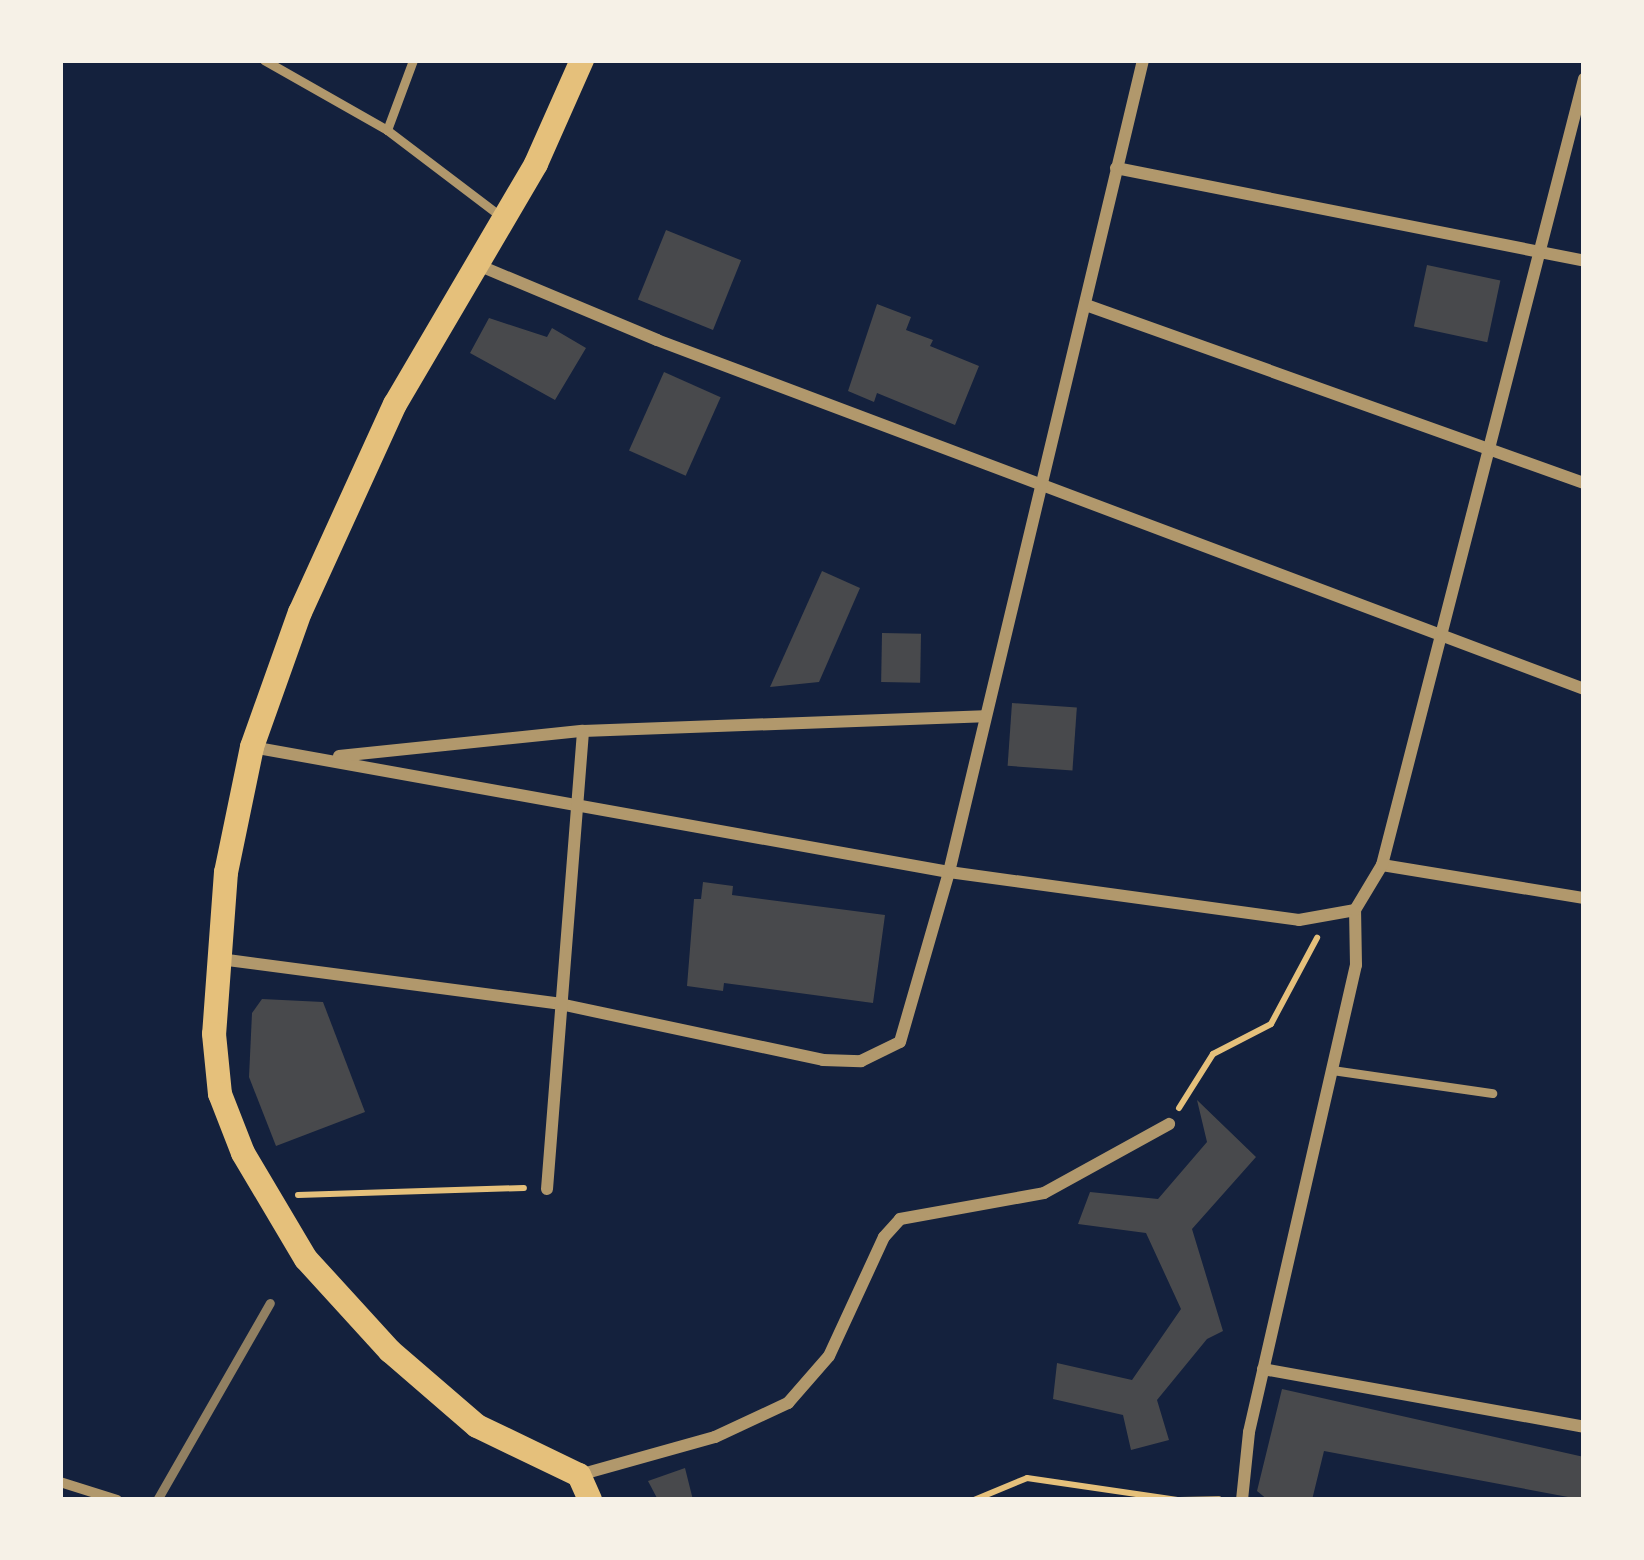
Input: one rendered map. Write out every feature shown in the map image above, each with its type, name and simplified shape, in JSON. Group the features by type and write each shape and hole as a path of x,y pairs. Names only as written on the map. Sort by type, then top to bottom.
{"main road":[{"path":"582,60 503,218 395,404 300,612 252,747 226,872 218,958 220,1094 273,1207 306,1258 408,1366 478,1426 579,1475 590,1500"}],"street":[{"path":"218,958 560,1004 823,1060 862,1061 900,1042 950,872 1143,60"},
{"path":"1242,1499 1263,1369 1356,965 1355,910 1382,865 1436,635 1584,79"},
{"path":"1116,168 1584,262"},
{"path":"476,265 1584,688"},
{"path":"1086,305 1584,483"},
{"path":"321,758 583,730 984,716"},
{"path":"547,1189 572,806 583,730"},
{"path":"252,747 950,872 1327,918 1355,910"},
{"path":"1382,865 1584,898"},
{"path":"579,1475 715,1437 788,1403 829,1356 884,1237 900,1219 1045,1193 1169,1124"},
{"path":"1263,1369 1584,1427"},
{"path":"60,1482 117,1500"}],"lane":[{"path":"264,60 388,130 503,218"},
{"path":"388,130 413,60"},
{"path":"1332,1070 1492,1093"}],"path":[{"path":"1169,1124 1213,1054 1271,1024 1327,918"},
{"path":"273,1207 311,1190 547,1189"},
{"path":"974,1500 1027,1478 1179,1500 1242,1499"}],"building":[{"path":"666,230 741,260 713,330 638,300"},
{"path":"1427,265 1500,281 1487,342 1414,327"},
{"path":"877,304 911,317 906,330 933,340 930,346 979,366 955,425 877,393 874,402 848,391"},
{"path":"489,318 547,337 552,328 586,348 555,400 470,353"},
{"path":"664,372 721,397 686,476 629,451"},
{"path":"822,571 860,588 819,682 770,687"},
{"path":"882,633 921,634 920,683 881,682"},
{"path":"1012,703 1077,708 1072,770 1008,766"},
{"path":"703,882 733,886 732,895 885,915 873,1003 724,983 723,991 687,986 694,899 701,899"},
{"path":"262,999 323,1002 365,1112 276,1146 249,1077 252,1013"},
{"path":"1197,1100 1256,1157 1192,1229 1223,1331 1207,1339 1157,1400 1169,1440 1131,1450 1123,1415 1053,1399 1057,1363 1132,1380 1181,1309 1146,1233 1078,1224 1090,1192 1158,1199 1207,1142"},
{"path":"1282,1389 1584,1457 1584,1500 1324,1451 1312,1500 1268,1500 1257,1491"},
{"path":"685,1468 693,1500 658,1500 648,1481"}],"railway":[{"path":"157,1500 270,1303"}]}
